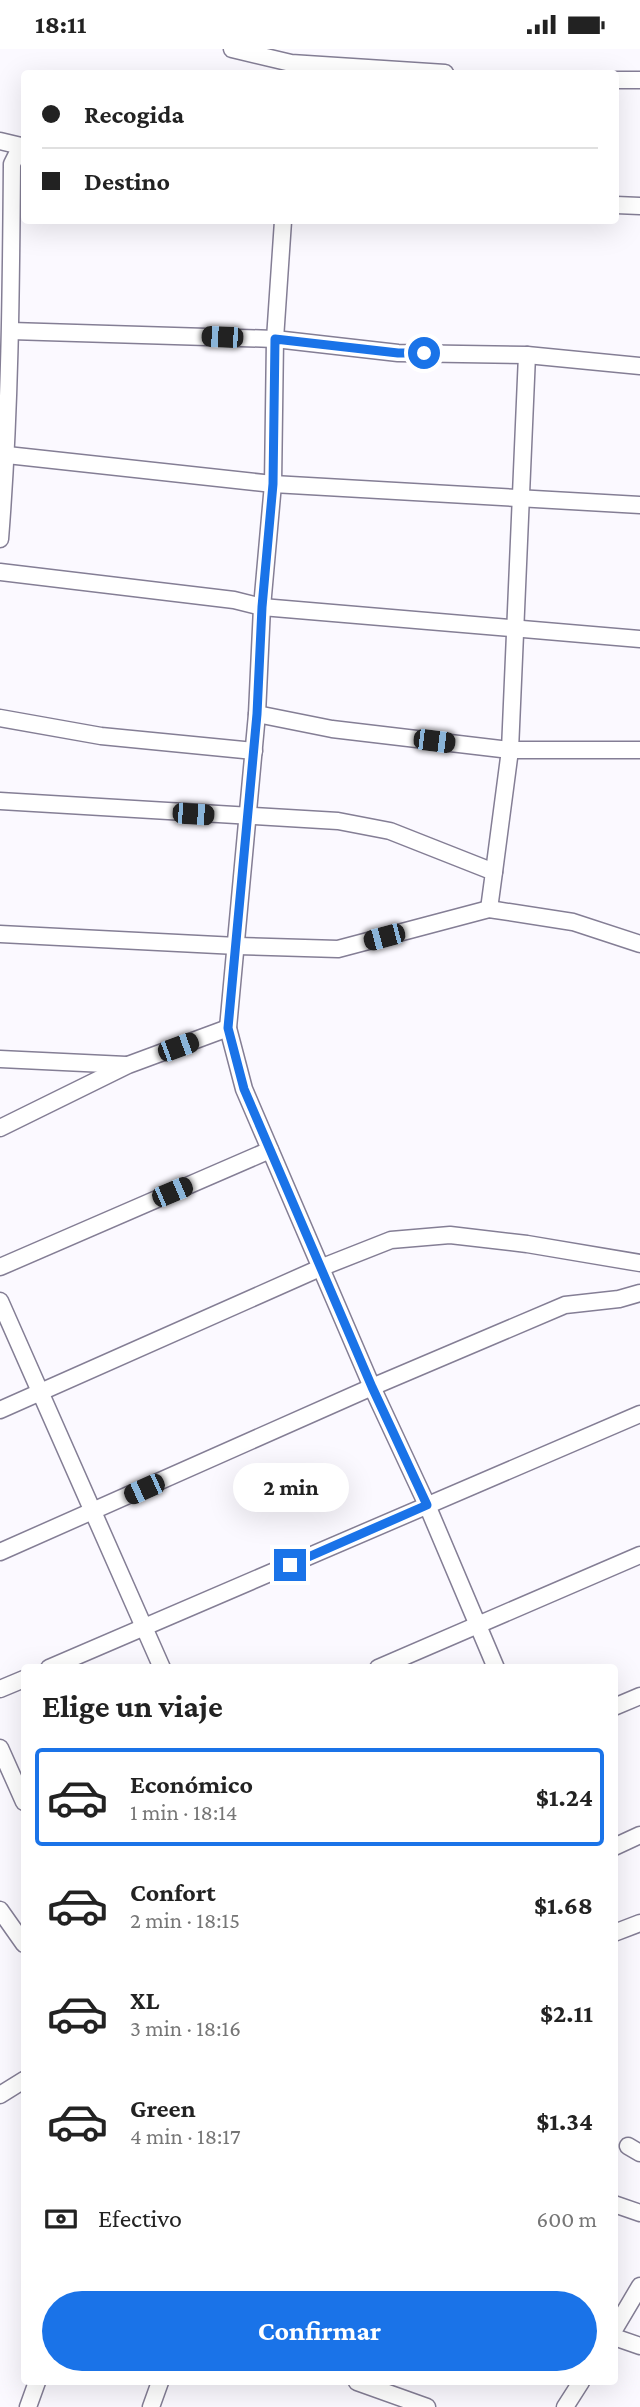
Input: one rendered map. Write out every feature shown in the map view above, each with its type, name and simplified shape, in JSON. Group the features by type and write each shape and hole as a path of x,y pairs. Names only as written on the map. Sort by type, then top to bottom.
{"street":[{"path":"232,49 291,62 403,70"},
{"path":"619,80 640,81"},
{"path":"0,141 21,146"},
{"path":"0,539 7,455 11,331 12,164 21,149"},
{"path":"619,205 640,206"},
{"path":"283,224 275,339 273,484 262,607 254,751 228,1028 244,1089 494,1664"},
{"path":"11,331 275,339 398,353 527,355 640,366"},
{"path":"489,909 510,750 527,355"},
{"path":"7,455 273,484 640,505"},
{"path":"0,572 234,600 262,607 640,639"},
{"path":"257,714 332,729 510,750 640,750"},
{"path":"0,718 100,736 254,751"},
{"path":"0,801 248,818 338,821 390,831 494,872"},
{"path":"0,934 338,949 489,909 573,922 640,944"},
{"path":"0,1128 128,1065 228,1028"},
{"path":"0,1059 128,1065"},
{"path":"0,1267 270,1150"},
{"path":"0,1411 320,1268 391,1240 450,1235 527,1244 640,1263"},
{"path":"0,1552 372,1387 565,1305 619,1299 640,1293"},
{"path":"0,1301 160,1664"},
{"path":"58,1664 640,1414"},
{"path":"387,1664 640,1555"},
{"path":"0,1689 21,1680"},
{"path":"618,1705 640,1696"},
{"path":"0,1748 21,1795"},
{"path":"618,1845 640,1835"},
{"path":"2,1916 21,1940"},
{"path":"618,1931 640,1923"},
{"path":"0,2095 21,2082"},
{"path":"618,2205 640,2213"},
{"path":"618,2323 640,2286"},
{"path":"618,2338 640,2346"},
{"path":"27,2407 36,2385"},
{"path":"151,2407 159,2385"},
{"path":"365,2385 427,2407"},
{"path":"565,2407 579,2385"}],"route":[{"path":"290,1565 427,1505 372,1387 244,1089 228,1028 257,714 262,607 273,484 275,339 398,353 424,353"}]}
